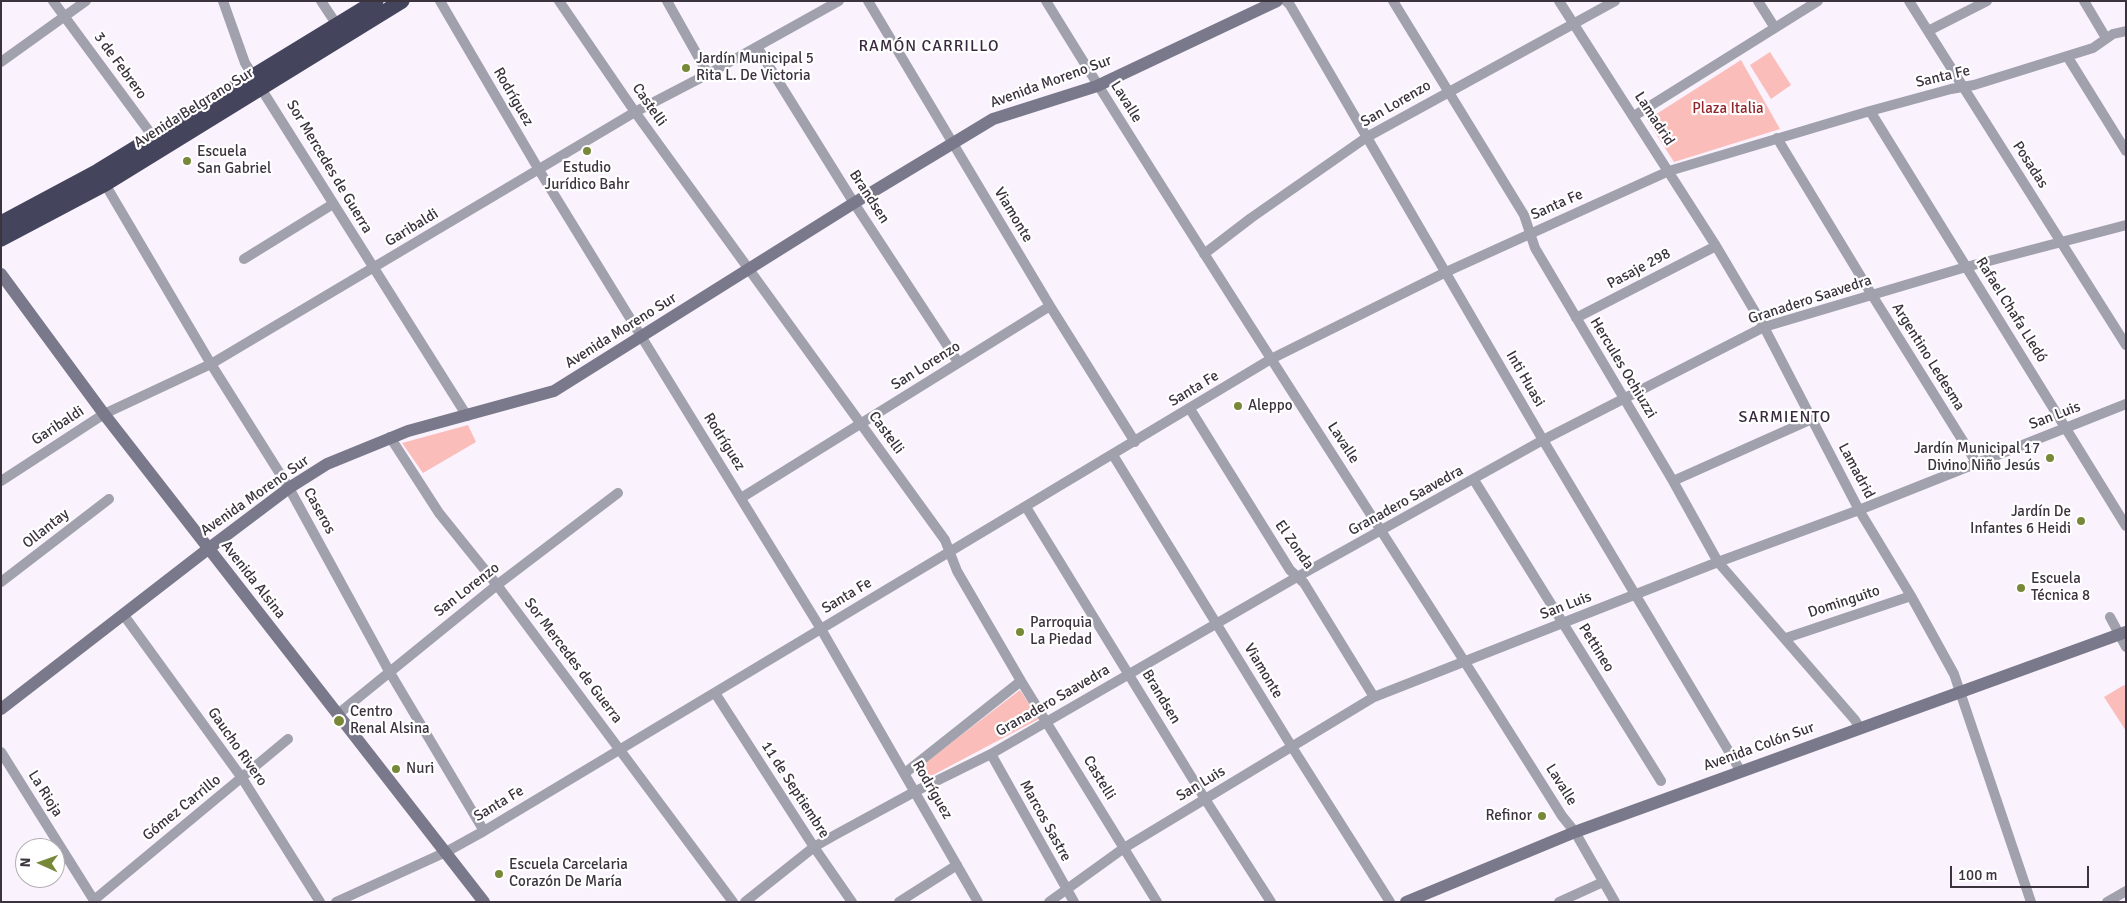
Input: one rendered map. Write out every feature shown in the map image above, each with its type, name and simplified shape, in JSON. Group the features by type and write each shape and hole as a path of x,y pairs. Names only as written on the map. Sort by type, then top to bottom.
{"highway":[{"name":"Avenida Belgrano Sur","path":"258,81 336,26 376,1"},
{"name":"Avenida Belgrano Sur","path":"1,223 98,171 157,143 258,81 402,1"},
{"name":"Avenida Belgrano Sur","path":"1,239 104,184 157,143"}],"main road":[{"name":"Avenida Moreno Sur","path":"1,710 208,549 289,488 327,464 390,437 554,391 854,203 1003,114 1098,86 1277,1"},
{"name":"Avenida Alsina","path":"1,274 104,414 484,902"},
{"name":"Avenida Colón Sur","path":"1406,902 1575,832 1740,770 1962,692 2122,633"}],"street":[{"name":"3 de Febrero","path":"53,1 157,143"},
{"path":"1,62 86,1"},
{"name":"Sor Mercedes de Guerra","path":"223,1 245,62 373,269 467,416"},
{"path":"321,1 336,26"},
{"name":"Rodríguez","path":"440,1 539,170 821,629 916,791 978,902"},
{"name":"Castelli","path":"559,1 635,112 945,540 956,571 1021,681 1157,902"},
{"path":"667,1 708,74"},
{"name":"Garibaldi","path":"1,481 104,414 211,364 635,112 708,74 839,1"},
{"name":"Viamonte","path":"868,1 1050,306 1135,442"},
{"name":"Lavalle","path":"1046,1 1271,360 1465,661 1562,816 1575,832 1615,902"},
{"name":"Inti Huasi","path":"1286,1 1543,440 1740,770"},
{"name":"Hercules Ochiuzzi","path":"1393,1 1524,215 1535,248 1673,481 1718,562 1786,638 1860,728"},
{"name":"Lamadrid","path":"1559,1 1716,246 1764,327 1860,510 1954,674 1962,692 2031,902"},
{"name":"San Lorenzo","path":"1204,254 1251,218 1367,137 1448,91 1616,1"},
{"path":"1758,1 1775,28"},
{"path":"1634,116 1818,1"},
{"name":"Posadas","path":"1909,1 1962,88 2126,344"},
{"path":"1928,31 1986,1"},
{"path":"2084,1 2106,38"},
{"name":"Santa Fe","path":"336,902 446,852 484,831 1271,360 1446,272 1669,172 1777,138 1951,89 1962,88 2067,56 2098,45 2106,38 2126,31"},
{"name":"Brandsen","path":"757,46 854,203 958,362"},
{"path":"2067,56 2126,151"},
{"name":"Rafael Chafa Lledó","path":"1870,111 2126,526"},
{"name":"Argentino Ledesma","path":"1777,138 1872,296 1976,462"},
{"name":"Caseros","path":"104,184 211,364 289,488 389,671 484,831"},
{"path":"244,259 334,204"},
{"name":"Granadero Saavedra","path":"745,902 814,847 916,791 991,754 1297,577 1543,440 1764,327 1966,267 2126,225"},
{"name":"Pasaje 298","path":"1576,318 1716,246"},
{"name":"San Lorenzo","path":"741,498 1050,306"},
{"name":"San Luis","path":"1049,902 1124,848 1374,697 1636,596 1718,562 1860,510 1976,462 2126,404"},
{"name":"El Zonda","path":"1190,410 1290,570 1304,583 1374,697"},
{"path":"1673,481 1812,420"},
{"name":"Sor Mercedes de Guerra","path":"390,437 438,513 497,585 733,902"},
{"name":"Viamonte","path":"1113,455 1292,747 1390,902"},
{"name":"Pettineo","path":"1474,480 1660,781"},
{"name":"San Lorenzo","path":"338,714 497,585 618,493"},
{"name":"Ollantay","path":"1,582 109,499"},
{"name":"Brandsen","path":"1026,507 1205,799 1271,902"},
{"name":"Dominguito","path":"1786,638 1911,596"},
{"name":"Gaucho Rivero","path":"123,614 242,778 320,902"},
{"path":"2110,617 2122,633 2126,647"},
{"name":"Granadero Saavedra","path":"905,773 1021,681"},
{"name":"11 de Septiembre","path":"715,694 852,902"},
{"name":"Gómez Carrillo","path":"94,901 288,739"},
{"name":"La Rioja","path":"1,752 94,901"},
{"name":"Marcos Sastre","path":"991,754 1074,902"},
{"path":"899,902 957,865"},
{"path":"1559,902 1603,882"},
{"path":"2107,902 2126,891"}],"green space":[{"path":"1770,52 1791,85 1771,99 1750,65"},
{"name":"Plaza Italia","path":"1741,60 1780,129 1674,162 1647,120"},
{"path":"468,425 476,442 423,473 402,443"},
{"path":"2124,685 2126,687 2126,731 2104,697"},
{"path":"1020,690 1039,719 933,775 921,777 918,774 926,762"}],"place":[{"name":"Jardín Municipal 5 Rita L. De Victoria","path":"686,68"},
{"name":"Estudio Jurídico Bahr","path":"587,151"},
{"name":"Escuela San Gabriel","path":"187,161"},
{"name":"Aleppo","path":"1238,406"},
{"name":"Jardín Municipal 17 Divino Niño Jesús","path":"2050,458"},
{"name":"Jardín De Infantes 6 Heidi","path":"2081,521"},
{"name":"Escuela Técnica 8","path":"2021,588"},
{"name":"Parroquia La Piedad","path":"1020,632"},
{"name":"Centro Renal Alsina","path":"339,721"},
{"name":"Nuri","path":"396,769"},
{"name":"Refinor","path":"1542,816"},
{"name":"Escuela Carcelaria Corazón De María","path":"499,874"}],"district":[{"name":"RAMÓN CARRILLO","path":"929,47"},
{"name":"SARMIENTO","path":"1785,418"}]}
